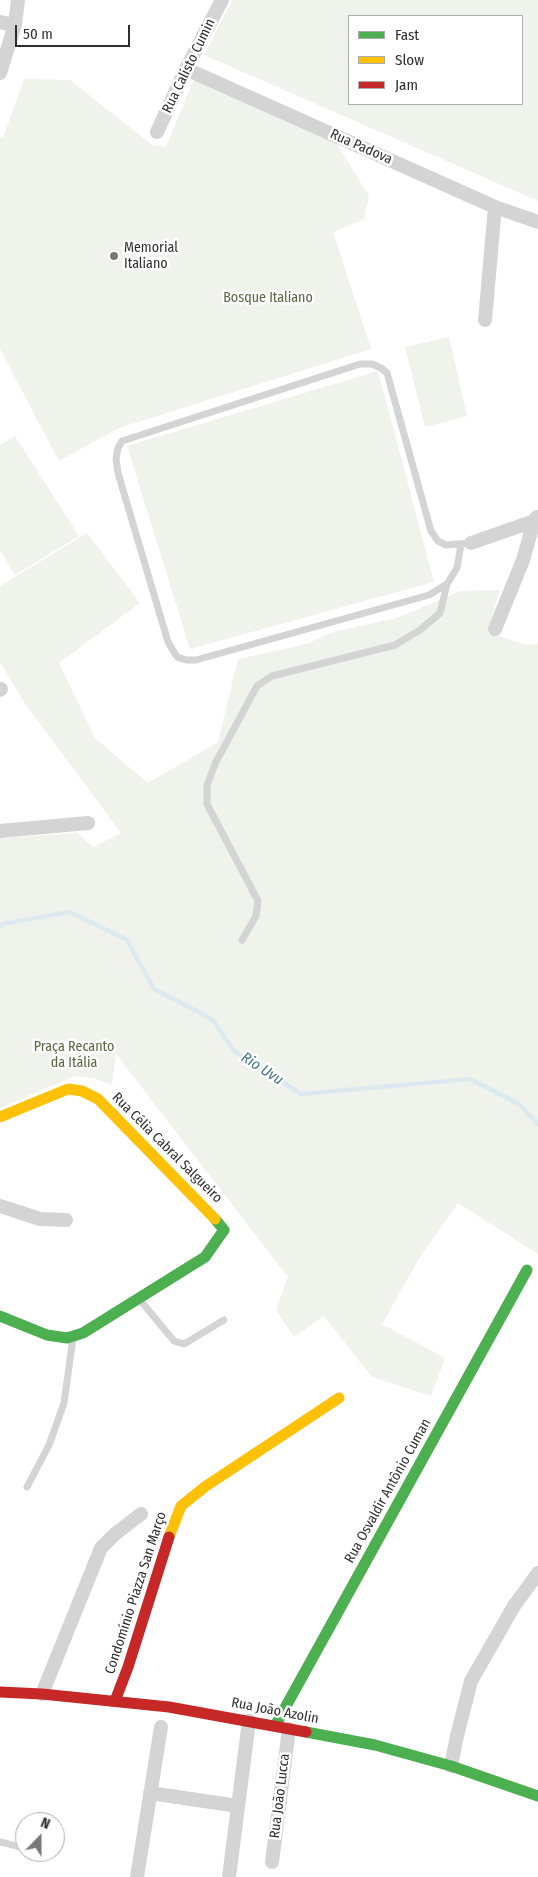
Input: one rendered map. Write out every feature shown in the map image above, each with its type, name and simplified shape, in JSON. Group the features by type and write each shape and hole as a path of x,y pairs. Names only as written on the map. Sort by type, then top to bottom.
{"street":[{"path":"0,73 15,25 18,0"},
{"name":"Rua Calisto Cumin","path":"158,132 186,69 222,0"},
{"path":"0,22 15,25"},
{"name":"Rua Padova","path":"186,69 495,207 538,222"},
{"path":"485,320 495,207"},
{"path":"466,543 536,518"},
{"path":"495,629 523,560 536,518"},
{"path":"0,831 88,823"},
{"name":"Rua Célia Cabral Salgueiro","path":"0,1117 68,1089 82,1092 98,1099 210,1213 224,1230 205,1257 140,1299"},
{"path":"0,1206 40,1220 66,1220"},
{"name":"Rua Osvaldir Antônio Cuman","path":"282,1727 527,1270"},
{"path":"0,1316 47,1335 68,1338 83,1333 140,1299"},
{"name":"Condomínio Piazza San Março","path":"115,1701 128,1667 174,1521 181,1506 206,1486 339,1398"},
{"path":"42,1694 101,1548 115,1534 141,1514"},
{"path":"451,1766 456,1736 471,1681 514,1606 538,1573"},
{"name":"Rua João Azolin","path":"0,1692 42,1694 169,1707 282,1727 375,1745 451,1766 538,1796"},
{"path":"229,1877 249,1721"},
{"path":"137,1877 161,1726"},
{"name":"Rua João Lucca","path":"272,1862 282,1727"},
{"path":"150,1793 238,1806"}],"lane":[{"path":"242,940 256,916 258,900 207,804 207,785 216,762 257,686 272,676 395,644 420,630 440,613 447,584 458,568 466,543 446,545 438,541 431,531 387,373 382,368 372,364 360,364 122,441 118,448 116,459 118,473 168,642 177,657 186,660 196,660 429,595 447,584"},
{"path":"140,1299 174,1341 184,1344 224,1320"},
{"path":"27,1487 49,1445 64,1403 74,1336"},
{"path":"0,1842 15,1846"}],"green space":[{"path":"232,0 538,0 538,201 204,55"},
{"name":"Bosque Italiano","path":"195,77 329,131 369,196 364,219 333,232 371,349 119,428 59,461 0,349 0,136 3,138 24,79 70,80 152,145 166,147"},
{"path":"449,337 467,416 425,427 405,347"},
{"path":"378,371 434,582 190,649 127,446"},
{"path":"15,436 79,536 15,575 0,550 0,445"},
{"name":"Praça Recanto da Itália","path":"87,533 140,603 59,663 95,738 148,783 218,742 238,659 307,644 329,633 397,618 460,591 500,590 487,632 526,645 538,644 538,1254 458,1203 420,1257 382,1324 445,1358 431,1396 372,1377 324,1316 294,1337 276,1310 288,1277 116,1054 112,1085 93,1078 75,1076 0,1108 0,838 77,833 93,847 121,833 24,702 0,662 0,586"}],"waterway":[{"name":"Rio Uvu","path":"0,927 2,924 70,912 127,940 154,989 212,1019 234,1051 301,1094 470,1079 519,1104 538,1124"}],"traffic: fast":[{"path":"0,1316 47,1335 67,1338 83,1333 205,1257 224,1230 215,1219"},
{"path":"275,1726 527,1270"},
{"path":"306,1732 375,1745 451,1766 538,1796"}],"traffic: slow":[{"path":"0,1117 68,1089 82,1091 98,1099 215,1219"},
{"path":"169,1537 181,1506 206,1486 339,1398"}],"traffic: jam":[{"path":"115,1701 128,1667 169,1537"},
{"path":"0,1692 42,1694 169,1707 306,1732"}],"place":[{"name":"Memorial Italiano","path":"114,256"}]}
